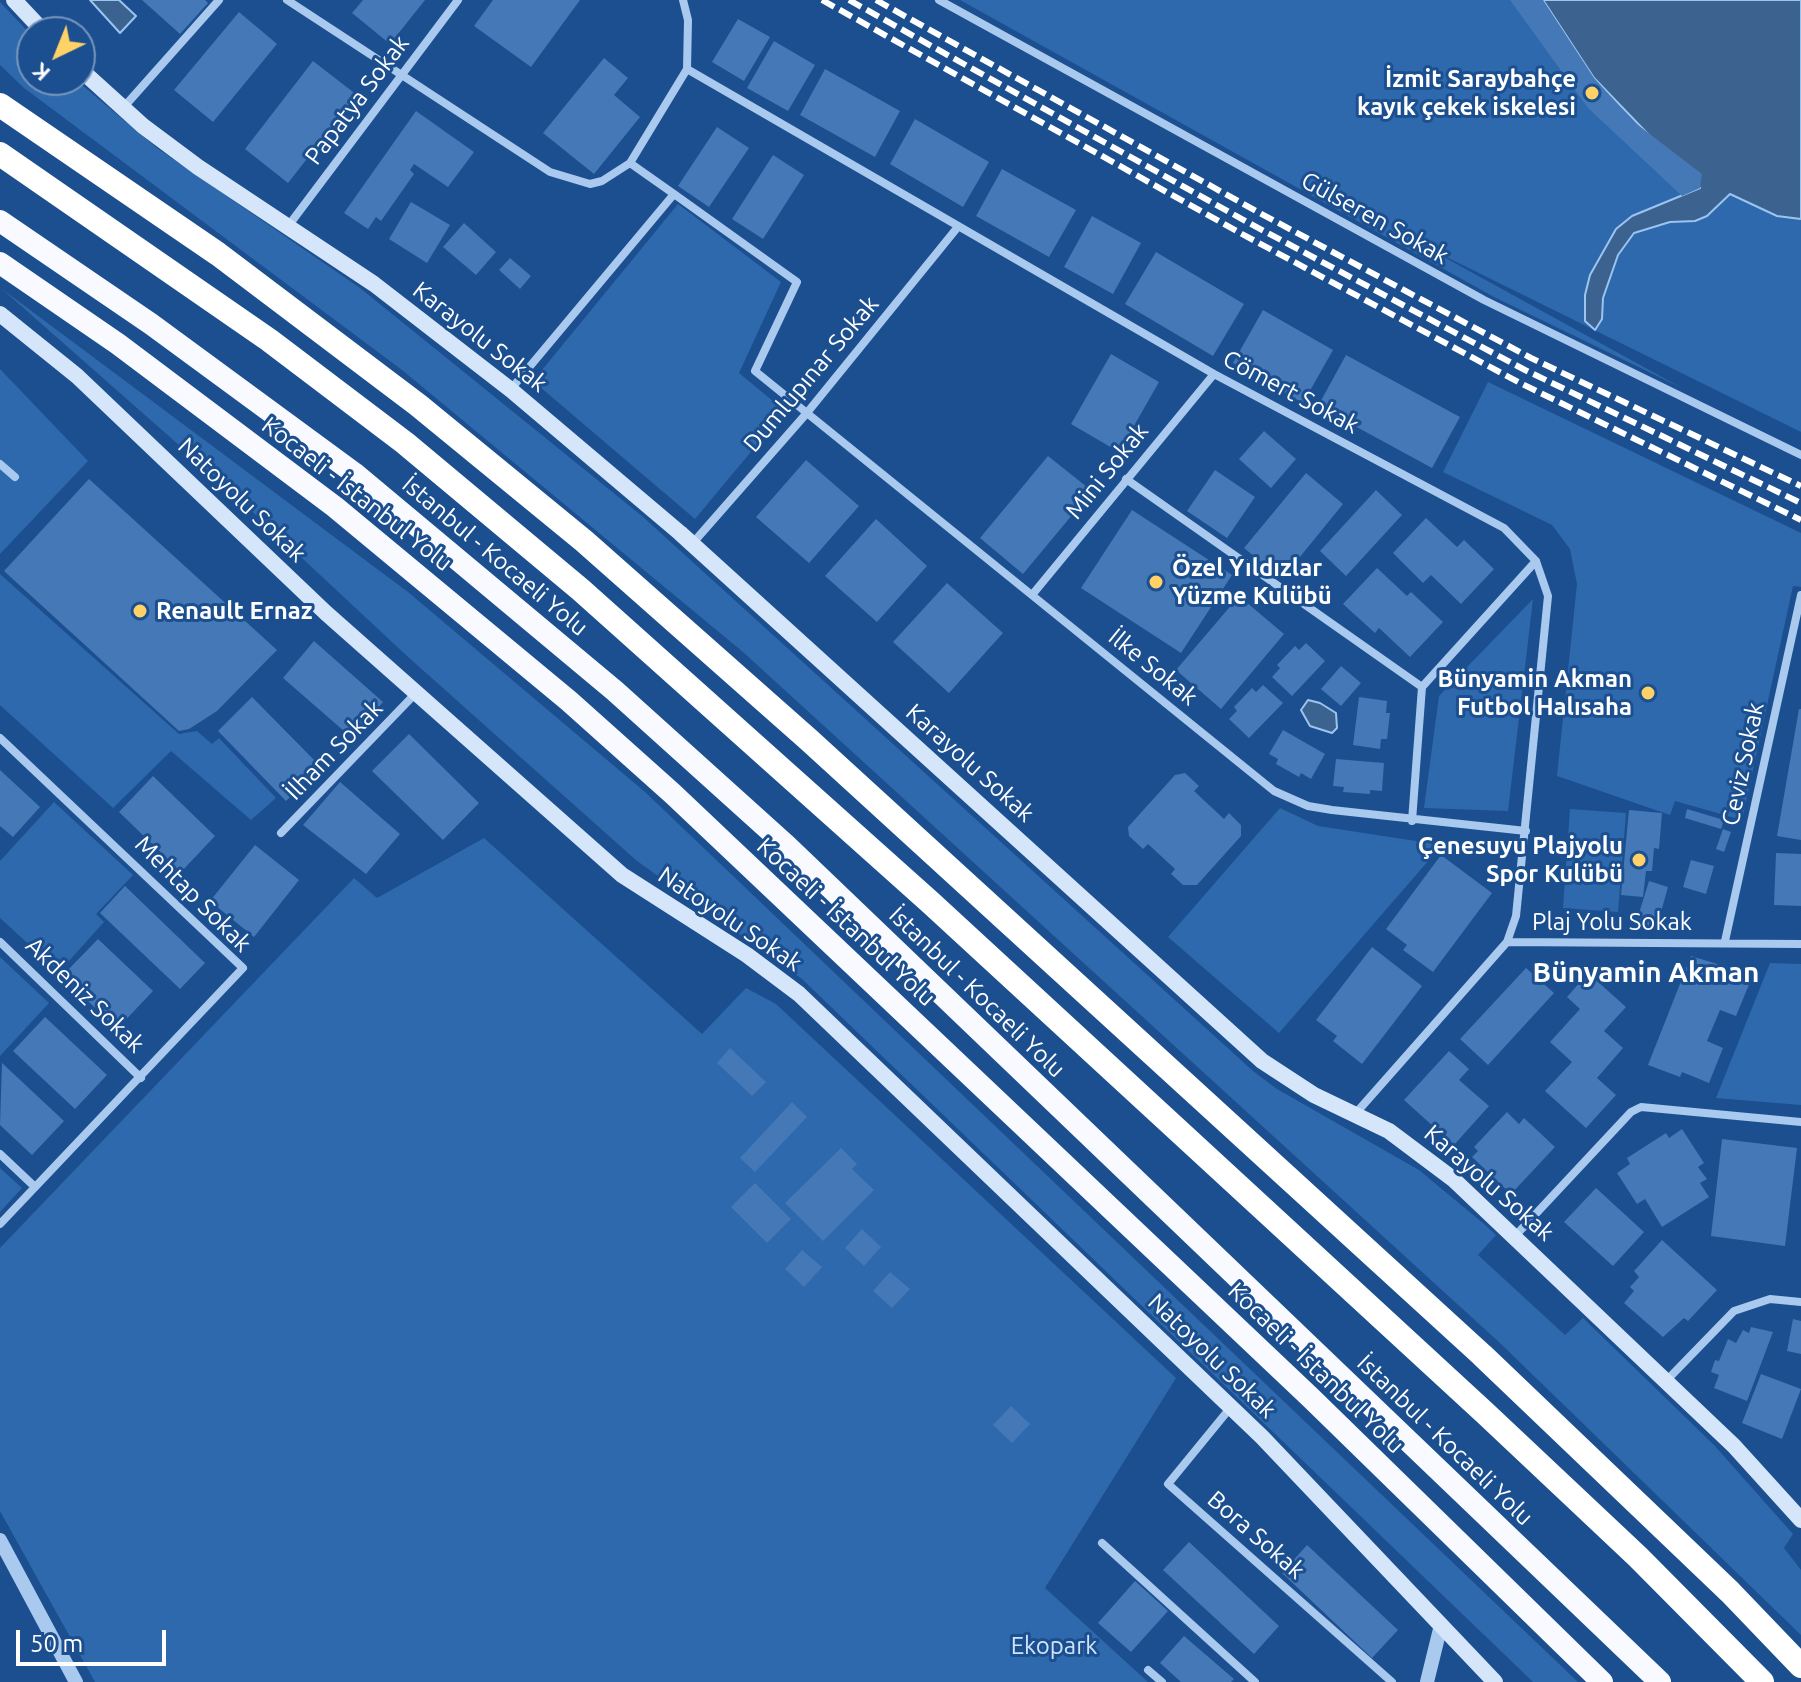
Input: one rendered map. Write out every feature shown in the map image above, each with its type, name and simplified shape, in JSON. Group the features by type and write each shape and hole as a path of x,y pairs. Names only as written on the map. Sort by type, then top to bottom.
{"highway":[{"path":"0,105 218,254 418,405 584,541 809,740 1482,1355 1730,1592 1801,1666"},
{"path":"0,154 269,340 405,443 581,590 931,903 1485,1413 1638,1557 1762,1682"},
{"name":"İstanbul - Kocaeli Yolu","path":"0,221 225,377 430,534 615,691 775,835 1660,1682"},
{"name":"Kocaeli - İstanbul Yolu","path":"0,263 118,344 335,507 569,701 673,794 1266,1356 1602,1682"}],"main road":[{"path":"14,0 29,16"},
{"name":"Karayolu Sokak","path":"96,84 123,109 198,167 374,284 511,390 692,544 1262,1061 1314,1095 1356,1113 1409,1144 1516,1235 1667,1380 1799,1514"},
{"name":"Natoyolu Sokak","path":"0,314 87,385 280,571 622,875 756,961 799,994 1231,1407 1495,1682"}],"street":[{"path":"123,109 219,0"},
{"path":"287,0 565,178 590,184 615,175 630,163 687,69 688,20 683,0"},
{"name":"Papatya Sokak","path":"289,225 458,0"},
{"name":"Gülseren Sokak","path":"939,0 1484,300 1801,455"},
{"name":"Cömert Sokak","path":"687,69 1214,374 1504,528 1536,561 1548,596 1516,916 1507,942"},
{"path":"511,390 674,194 630,163"},
{"name":"İlke Sokak","path":"674,194 797,282 755,371 1274,791 1308,806 1412,821 1526,831"},
{"name":"Dumlupınar Sokak","path":"692,544 806,414 957,228"},
{"name":"Mini Sokak","path":"1032,595 1214,374"},
{"path":"0,464 15,477"},
{"path":"1126,479 1422,687"},
{"path":"1412,821 1422,687 1536,561"},
{"name":"Ceviz Sokak","path":"1725,941 1800,595"},
{"name":"İlham Sokak","path":"281,833 415,694"},
{"name":"Mehtap Sokak","path":"0,738 243,968 0,1224"},
{"name":"Plaj Yolu Sokak","path":"1356,1113 1507,942 1725,941 1801,944"},
{"name":"Akdeniz Sokak","path":"0,942 141,1078"},
{"path":"1516,1235 1631,1112 1641,1107 1801,1122"},
{"path":"0,1154 35,1187"},
{"path":"1667,1380 1734,1311 1770,1299 1801,1302"},
{"name":"Bora Sokak","path":"1231,1407 1168,1484 1392,1682"},
{"path":"0,1540 76,1682"},
{"path":"1102,1543 1255,1682"},
{"path":"1427,1682 1441,1625"},
{"path":"1148,1670 1162,1682"}],"green space":[{"path":"960,0 1543,0 1559,22 1777,216 1801,219 1801,432 1422,245 1682,388 1494,297"},
{"path":"0,2 16,19 16,80 0,65"},
{"path":"35,96 95,96 157,148 360,288 642,516 1253,1071 1277,1089 1419,1170 1484,1224 1496,1235 1478,1255 1565,1335 1583,1318 1714,1445 1793,1534 1784,1548 1801,1570 1801,1635 1501,1344 743,652 402,370"},
{"path":"678,204 781,282 739,373 785,411 695,519 533,381"},
{"path":"2,289 408,592 645,792 1578,1682 1533,1682 802,979 637,861 407,656 214,476"},
{"path":"0,369 88,461 0,554"},
{"path":"1488,382 1801,533 1801,587 1793,586 1742,820 1675,801 1670,815 1557,776 1577,584 1570,549 1552,525 1443,472"},
{"path":"0,574 179,734 197,731 212,744 219,738 276,798 251,820 171,751 113,808 0,705"},
{"path":"1533,599 1508,811 1424,808 1439,696"},
{"path":"54,802 133,875 96,914 104,922 59,972 0,918 0,861"},
{"path":"1280,808 1318,826 1442,845 1279,1033 1168,937"},
{"path":"1570,809 1626,813 1618,912 1563,908"},
{"name":"Ekopark","path":"484,838 702,1034 746,988 776,1004 1176,1378 1045,1588 1148,1682 95,1682 0,1511 0,1248 354,878 377,898"},
{"path":"0,957 49,1003 0,1056"},
{"path":"1770,963 1801,964 1801,1105 1716,1098"},
{"path":"0,1168 22,1188 0,1212"}],"shaded area":[{"path":"90,0 119,0 136,16 120,33"},
{"path":"1543,0 1801,0 1801,219 1777,216 1730,194 1707,216 1695,221 1670,222 1634,233 1618,255 1603,298 1602,319 1595,330 1585,321 1585,295 1590,275 1616,229 1632,216 1700,188 1594,78"},
{"path":"1308,700 1336,713 1337,728 1332,733 1310,726 1301,710"}],"building":[{"path":"142,0 205,0 208,3 180,34"},
{"path":"363,0 425,0 390,44 352,13"},
{"path":"493,0 580,0 531,67 474,26"},
{"name":"İzmit Saraybahçe kayık çekek iskelesi","path":"1510,0 1543,0 1594,78 1634,122 1702,174 1700,188 1682,196 1588,108"},
{"path":"239,12 277,44 213,122 174,90"},
{"path":"738,19 770,37 744,81 712,62"},
{"path":"774,41 815,65 788,111 747,88"},
{"path":"604,58 628,78 614,95 640,117 594,174 543,133"},
{"path":"313,61 357,95 288,183 245,149"},
{"path":"825,69 900,111 875,157 800,115"},
{"path":"416,111 474,152 448,187 414,164 410,170 414,174 381,221 376,217 368,229 344,213"},
{"path":"915,119 989,162 963,207 890,164"},
{"path":"717,127 749,148 709,207 678,186"},
{"path":"773,155 804,175 763,239 732,219"},
{"path":"1002,169 1076,210 1049,257 976,216"},
{"path":"411,202 450,225 427,263 389,239"},
{"path":"1092,216 1141,243 1113,294 1064,267"},
{"path":"464,223 496,252 476,275 443,247"},
{"path":"1156,252 1244,304 1213,356 1125,304"},
{"path":"510,258 531,276 520,289 499,270"},
{"path":"1263,310 1333,350 1303,403 1233,363"},
{"path":"1111,354 1159,382 1119,452 1071,424"},
{"path":"1346,355 1460,417 1432,468 1318,406"},
{"path":"1264,431 1296,459 1271,488 1239,459"},
{"path":"1048,456 1092,491 1023,574 980,538"},
{"path":"806,460 859,506 809,563 756,517"},
{"path":"1215,470 1255,497 1227,538 1187,511"},
{"path":"1306,473 1343,504 1282,579 1244,548"},
{"name":"Renault Ernaz","path":"89,479 277,650 217,711 189,729 179,731 4,571"},
{"path":"1376,490 1402,515 1346,576 1320,551"},
{"name":"Özel Yıldızlar Yüzme Kulübü","path":"1132,510 1232,575 1181,653 1081,588"},
{"path":"1426,518 1457,547 1464,540 1494,569 1461,604 1431,575 1423,583 1393,553"},
{"path":"876,519 927,566 877,622 825,576"},
{"path":"1377,568 1407,596 1411,592 1443,622 1410,657 1379,628 1375,633 1343,604"},
{"path":"947,583 1003,633 949,693 893,642"},
{"path":"1239,596 1284,634 1221,709 1176,670"},
{"path":"314,641 383,702 352,738 283,678"},
{"path":"1306,643 1325,661 1292,696 1272,677 1280,668 1277,665 1295,646 1299,650"},
{"path":"1341,666 1361,683 1341,706 1321,689"},
{"path":"1263,685 1283,703 1249,738 1229,719 1237,711 1234,707 1252,688 1256,692"},
{"path":"252,697 321,767 286,801 218,731"},
{"path":"1359,697 1387,701 1386,713 1390,713 1387,739 1381,739 1380,749 1353,745"},
{"path":"1801,709 1801,840 1777,836"},
{"path":"1283,730 1325,754 1311,779 1301,773 1299,777 1276,764 1278,759 1269,754"},
{"path":"409,734 479,803 443,840 372,771"},
{"path":"1336,759 1384,763 1382,791 1370,790 1370,794 1343,792 1344,787 1333,786"},
{"path":"0,770 40,807 13,837 0,826"},
{"path":"1185,773 1199,786 1194,791 1224,819 1229,813 1241,825 1241,836 1197,885 1183,885 1171,874 1175,869 1148,844 1143,849 1129,836 1128,827 1175,775"},
{"path":"153,776 215,836 181,872 119,812"},
{"path":"340,782 400,834 366,874 303,825"},
{"path":"1687,809 1724,820 1721,829 1685,818"},
{"name":"Çenesuyu Plajyolu Spor Kulübü","path":"1629,810 1662,813 1659,849 1654,848 1652,871 1646,871 1643,897 1621,895"},
{"path":"1723,829 1731,832 1724,852 1716,849"},
{"path":"255,845 299,880 254,937 210,901"},
{"path":"1776,853 1801,854 1801,906 1774,905"},
{"path":"1441,855 1492,893 1433,972 1403,950 1407,945 1386,929"},
{"path":"1691,860 1714,866 1706,894 1683,887"},
{"path":"1649,881 1668,887 1656,930 1636,923"},
{"path":"125,886 205,963 180,989 100,913"},
{"path":"98,939 153,991 117,1029 62,976"},
{"path":"1372,947 1422,986 1362,1064 1333,1041 1337,1036 1316,1020"},
{"path":"1691,956 1753,975 1736,1016 1720,1010 1707,1041 1723,1048 1709,1083 1682,1072 1680,1077 1648,1065"},
{"path":"1526,968 1554,993 1488,1065 1460,1039"},
{"path":"1588,973 1626,1007 1604,1031 1623,1048 1597,1078 1616,1095 1586,1128 1545,1091 1572,1062 1550,1042 1580,1009 1567,997"},
{"path":"45,1017 107,1075 75,1109 13,1051"},
{"path":"730,1048 766,1082 752,1096 717,1063"},
{"path":"1449,1051 1469,1069 1459,1080 1489,1106 1454,1145 1404,1100"},
{"path":"2,1063 64,1121 32,1155 0,1125"},
{"path":"792,1102 807,1117 755,1172 740,1158"},
{"path":"1507,1112 1519,1124 1524,1118 1555,1147 1511,1194 1472,1157 1478,1151 1474,1147"},
{"path":"1682,1129 1704,1163 1698,1167 1707,1179 1700,1183 1709,1197 1662,1227 1645,1199 1637,1204 1617,1173 1630,1164 1627,1158 1666,1133 1669,1138"},
{"path":"1722,1139 1797,1148 1785,1246 1711,1236"},
{"path":"841,1148 857,1164 852,1169 874,1190 823,1241 785,1203"},
{"path":"755,1183 791,1219 767,1243 731,1207"},
{"path":"1596,1188 1644,1232 1613,1266 1564,1222"},
{"path":"862,1229 881,1247 864,1266 845,1248"},
{"path":"1662,1240 1717,1290 1688,1321 1684,1318 1663,1337 1624,1303 1634,1291 1630,1287 1639,1277 1634,1271"},
{"path":"802,1250 822,1267 804,1287 785,1269"},
{"path":"890,1272 910,1289 892,1308 873,1291"},
{"path":"1793,1319 1801,1321 1801,1354 1787,1351"},
{"path":"1751,1327 1773,1332 1747,1401 1714,1388 1719,1375 1711,1372 1728,1339 1736,1343 1743,1330 1749,1333"},
{"path":"1761,1374 1801,1389 1782,1439 1742,1423"},
{"path":"1011,1406 1030,1424 1012,1443 993,1425"},
{"path":"1189,1542 1279,1626 1254,1654 1163,1570"},
{"path":"1307,1545 1398,1630 1372,1658 1282,1573"},
{"path":"1135,1581 1168,1611 1131,1652 1098,1623"},
{"path":"1184,1636 1234,1679 1231,1682 1181,1682 1160,1663"}],"railway":[{"path":"822,0 1242,234 1520,383 1801,520"},
{"path":"849,0 1249,223 1525,370 1801,503"},
{"path":"876,0 1256,211 1531,358 1801,486"}],"place":[{"name":"İzmit Saraybahçe kayık çekek iskelesi","path":"1592,93"},
{"name":"Özel Yıldızlar Yüzme Kulübü","path":"1156,582"},
{"name":"Renault Ernaz","path":"140,611"},
{"name":"Bünyamin Akman Futbol Halısaha","path":"1648,693"},
{"name":"Çenesuyu Plajyolu Spor Kulübü","path":"1639,860"}],"district":[{"name":"Bünyamin Akman","path":"1646,973"}]}
